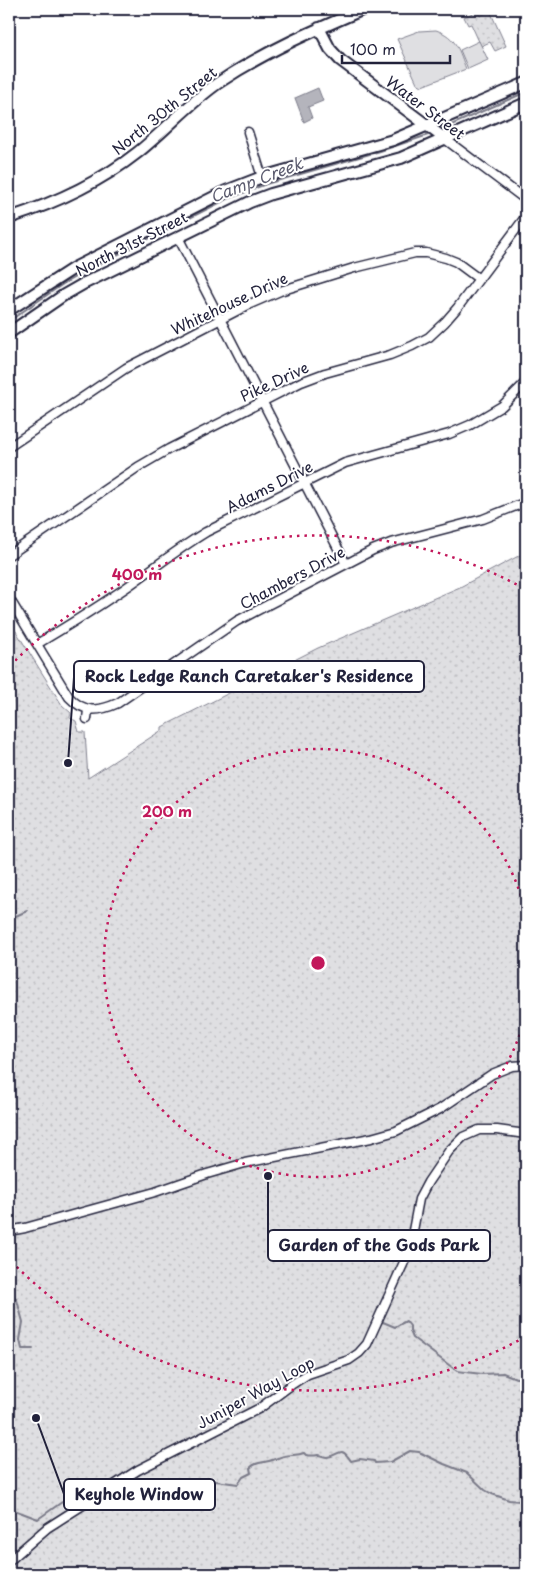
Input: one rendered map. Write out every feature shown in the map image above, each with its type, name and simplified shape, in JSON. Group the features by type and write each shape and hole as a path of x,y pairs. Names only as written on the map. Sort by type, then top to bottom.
{"street":[{"name":"North 30th Street","path":"9,218 65,197 106,175 137,153 190,105 222,80 284,44 364,9"},
{"name":"Water Street","path":"319,28 330,49 340,60 526,200"},
{"name":"North 31st Street","path":"9,310 56,278 81,264 204,202 262,177 374,146 427,126 526,83"},
{"name":"North 31st Street","path":"9,333 64,295 85,283 250,202 401,158 526,103"},
{"path":"248,132 262,177"},
{"name":"Pike Drive","path":"9,555 147,461 313,378 390,355 429,337 445,322 526,216"},
{"path":"178,237 346,564"},
{"name":"Whitehouse Drive","path":"9,447 117,373 266,297 354,268 415,253 426,253 456,262 479,279"},
{"name":"Adams Drive","path":"37,644 123,590 196,538 357,459 440,436 470,425 502,406 526,382"},
{"name":"Chambers Drive","path":"88,710 100,709 118,703 237,621 382,546 483,519 526,502"},
{"path":"9,598 69,696 80,706 88,710 86,719"},
{"path":"9,1231 155,1192 245,1163 371,1138 396,1131 440,1109 492,1074 512,1066 526,1065"},
{"name":"Juniper Way Loop","path":"9,1560 48,1528 138,1470 260,1408 308,1374 349,1360 359,1353 367,1344 405,1260 411,1241 419,1199 449,1151 463,1137 479,1130 497,1130 526,1134"}],"shaded area":[{"path":"477,11 480,16 490,11 506,46 495,51 490,42 481,46 471,24 468,25 464,17"},
{"path":"436,30 453,41 466,69 422,86 417,83 397,39 419,31"},
{"path":"479,41 488,60 468,69 460,50"},
{"path":"318,88 323,101 308,107 312,118 304,122 295,98"},
{"path":"526,552 526,1574 9,1574 9,620 62,705 71,713 70,718 76,721 79,732 85,732 88,778 162,730 162,727 318,648 460,587"}],"waterway":[{"name":"Camp Creek","path":"440,130 526,92"},
{"name":"Camp Creek","path":"9,321 63,284 89,269 225,200 266,184 431,134"},
{"path":"9,919 27,911"},
{"path":"9,1291 17,1300 23,1322 20,1340 22,1349 33,1349"},
{"path":"383,1322 395,1327 406,1321 410,1326 413,1338 457,1371 482,1374 503,1373 516,1378 526,1378"},
{"path":"180,1485 196,1484 197,1487 216,1481 238,1484 243,1477 251,1473 250,1468 254,1465 287,1455 304,1453 306,1455 327,1457 342,1452 351,1461 360,1459 374,1461 375,1463 390,1462 410,1451 419,1452 467,1473 485,1490 509,1500 520,1501 526,1507"},
{"path":"101,1501 127,1490 176,1486"},
{"path":"9,1508 38,1519 62,1502 81,1502"}],"place":[{"name":"Rock Ledge Ranch Caretaker's Residence","path":"68,763"},
{"name":"Garden of the Gods Park","path":"268,1176"},
{"name":"Keyhole Window","path":"36,1418"}]}
